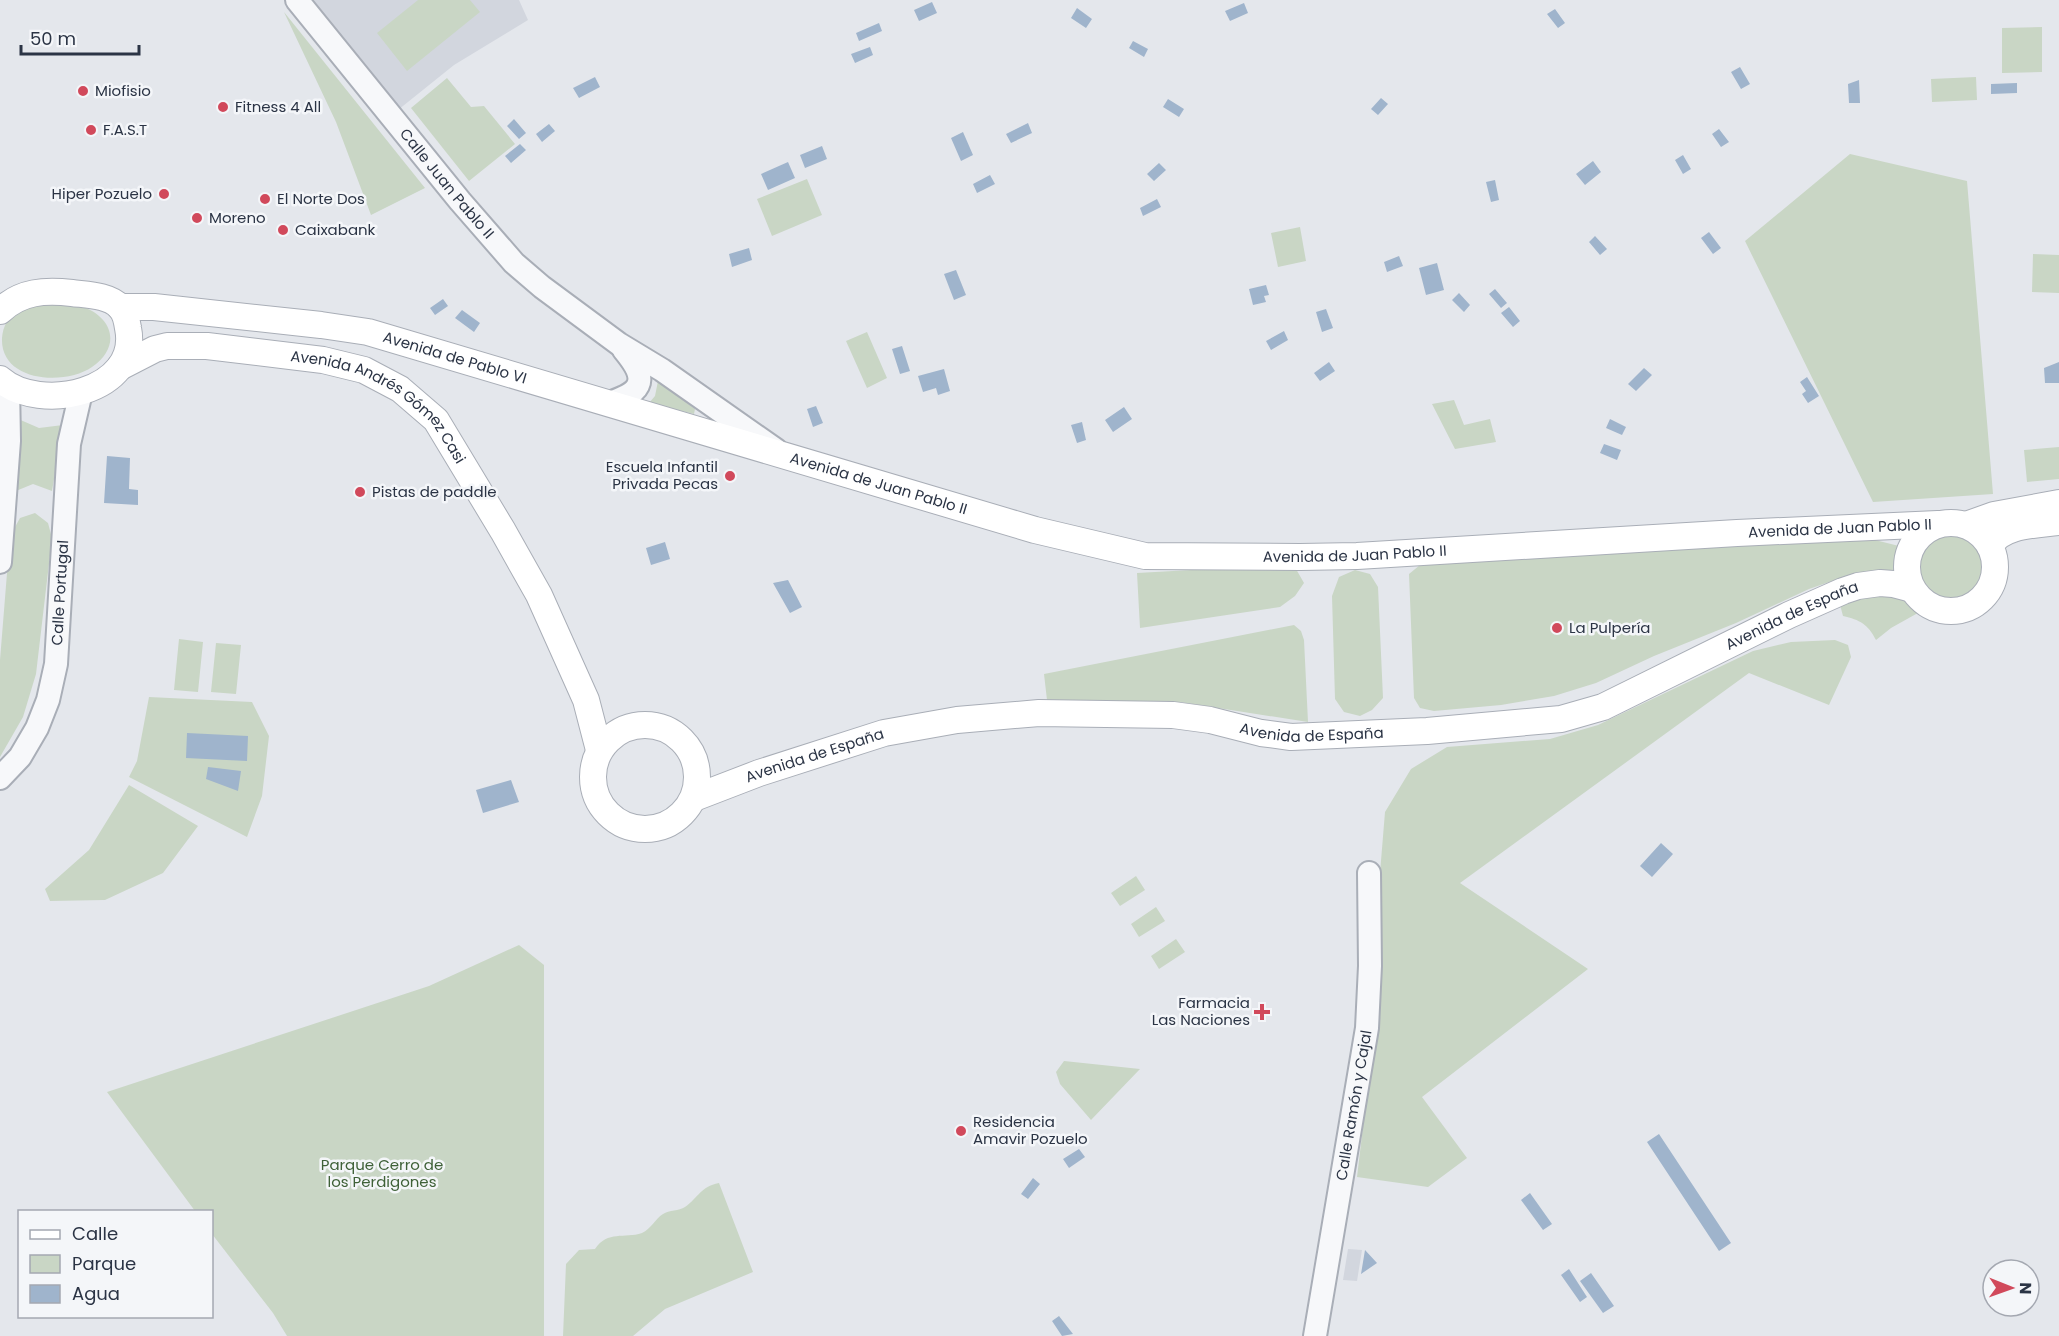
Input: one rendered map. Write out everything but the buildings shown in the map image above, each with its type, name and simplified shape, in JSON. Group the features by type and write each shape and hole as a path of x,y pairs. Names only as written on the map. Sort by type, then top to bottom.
{"main road":[{"path":"0,291 52,292 91,296 110,301 120,307 129,334 126,357 120,367"},
{"path":"0,311 28,293"},
{"name":"Avenida de Pablo VI","path":"120,307 154,307 368,332 782,454"},
{"name":"Avenida Andrés Gómez Casi","path":"81,392 94,387 120,367 155,349 167,346 207,346 323,360 364,370 400,389 436,420 539,595 586,700 599,750"},
{"path":"4,382 20,391 45,397 81,392"},
{"name":"Avenida de Juan Pablo II","path":"782,454 1035,530 1145,556 1357,556 1737,532 1938,524"},
{"path":"1966,525 1994,514 2059,503"},
{"path":"1957,522 1966,525 1982,535 1990,546 1995,560 1993,580 1984,597 1969,608 1951,611 1932,607 1923,601 1910,585 1906,566 1911,548 1922,533 1938,524 1957,522"},
{"path":"1990,546 1997,536 2005,532 2059,522"},
{"name":"Avenida de España","path":"694,798 770,769 884,733 957,720 1039,713 1173,715 1210,720 1261,733 1291,737 1427,731 1560,719 1603,707 1789,615 1843,591 1880,583 1912,589"},
{"path":"644,723 665,727 683,740 694,757 698,777 694,798 683,813 669,824 651,829 633,828 612,819 598,801 594,789 592,775 599,750 622,728 644,723"}],"street":[{"name":"Calle Juan Pablo II","path":"297,0 460,201 514,262 542,287 619,344 662,370 782,454"},
{"name":"Calle Juan Pablo II","path":"609,403 633,393 638,385 638,369 619,344"},
{"path":"0,562 9,441 4,382"},
{"name":"Calle Portugal","path":"0,778 20,757 37,728 48,700 56,664 69,444 81,392"},
{"name":"Calle Ramón y Cajal","path":"1315,1336 1367,1028 1370,966 1369,873"}],"shaded area":[{"path":"313,0 519,0 528,20 454,65 398,110"},
{"path":"1348,1249 1362,1250 1357,1281 1343,1280"}],"green space":[{"path":"418,0 470,0 480,12 407,71 377,33"},
{"path":"284,12 425,188 371,215 336,122"},
{"path":"2042,27 2042,72 2002,73 2002,28"},
{"path":"1976,77 1977,100 1932,102 1931,79"},
{"path":"447,78 471,107 484,106 515,144 469,181 411,108"},
{"path":"1850,154 1967,181 1993,494 1873,502 1745,241"},
{"path":"807,179 822,215 772,236 757,199"},
{"path":"1300,227 1306,261 1278,267 1271,233"},
{"path":"2033,254 2059,255 2059,293 2032,292"},
{"path":"39,303 81,306 100,317 110,333 107,350 101,359 80,373 51,378 22,372 11,364 4,353 2,338 5,326 11,316 18,311"},
{"path":"867,332 887,378 867,388 846,341"},
{"path":"658,381 695,409 694,414 649,403 655,396"},
{"path":"1454,400 1464,425 1490,419 1496,442 1455,449 1432,404"},
{"path":"16,418 39,428 63,425 52,491 33,484 11,493"},
{"path":"2059,447 2059,479 2027,482 2024,450"},
{"path":"35,513 48,523 52,538 36,674 23,717 0,757 0,660 10,536 20,518"},
{"path":"1951,528 1966,531 1979,539 1987,552 1990,567 1987,582 1979,595 1966,603 1951,606 1936,603 1923,595 1915,582 1912,567 1915,552 1923,539 1936,531"},
{"path":"1829,538 1875,540 1903,547 1898,559 1899,577 1862,574 1809,589 1596,683 1554,696 1501,705 1434,711 1420,708 1414,698 1409,574 1420,565 1646,552"},
{"path":"1282,565 1296,569 1304,583 1295,596 1280,607 1140,628 1137,573"},
{"path":"1355,570 1370,574 1378,587 1383,698 1372,710 1360,716 1344,712 1335,699 1332,596 1339,577"},
{"path":"1854,595 1909,596 1915,605 1925,609 1891,628 1876,640 1863,624 1843,616 1839,601"},
{"path":"1294,625 1301,631 1304,640 1308,722 1180,702 1047,700 1044,674"},
{"path":"179,639 203,642 198,692 174,690"},
{"path":"1835,640 1848,645 1851,657 1829,705 1749,673 1460,883 1588,969 1422,1097 1467,1158 1428,1187 1357,1177 1368,1085 1385,812 1411,769 1447,747 1550,739 1598,725 1753,651 1791,642"},
{"path":"216,643 241,645 236,694 211,692"},
{"path":"149,697 252,702 269,736 262,796 247,837 129,777 137,761"},
{"path":"129,785 198,826 163,873 105,900 50,901 45,889 89,850"},
{"path":"1136,876 1145,890 1120,906 1111,893"},
{"path":"1156,907 1165,921 1139,937 1131,924"},
{"path":"1176,939 1185,952 1159,969 1151,956"},
{"name":"Parque Cerro de los Perdigones","path":"519,945 544,965 544,1336 287,1336 273,1313 213,1235 213,1210 194,1210 107,1092 429,986"},
{"path":"1064,1061 1140,1069 1091,1120 1060,1084 1056,1072"},
{"path":"719,1183 753,1272 665,1309 633,1336 563,1336 566,1264 579,1250 595,1249 605,1239 611,1237 642,1233 663,1214 685,1207 704,1190"}],"water":[{"path":"932,2 937,13 919,21 914,10"},
{"path":"1244,3 1248,13 1230,21 1225,11"},
{"path":"1077,8 1092,19 1086,28 1071,18"},
{"path":"1555,9 1565,23 1558,28 1547,14"},
{"path":"879,23 882,31 859,41 856,33"},
{"path":"1133,41 1148,49 1144,57 1129,48"},
{"path":"870,47 873,55 855,63 851,54"},
{"path":"1740,67 1750,84 1741,89 1731,72"},
{"path":"595,77 600,87 579,98 573,88"},
{"path":"1859,80 1860,103 1849,103 1848,84"},
{"path":"2017,83 2017,93 1991,94 1991,84"},
{"path":"1381,98 1388,104 1378,115 1371,109"},
{"path":"1168,99 1184,109 1179,117 1163,107"},
{"path":"514,119 526,133 519,139 507,126"},
{"path":"1028,123 1032,133 1011,143 1006,134"},
{"path":"549,124 555,131 542,142 536,134"},
{"path":"1719,129 1729,142 1721,147 1712,134"},
{"path":"963,132 973,155 961,161 951,138"},
{"path":"520,144 526,150 511,163 505,156"},
{"path":"822,146 827,159 805,168 800,155"},
{"path":"1683,155 1691,169 1683,174 1675,160"},
{"path":"1593,161 1601,172 1585,185 1576,174"},
{"path":"788,162 795,178 768,190 761,174"},
{"path":"1159,163 1166,170 1154,181 1147,174"},
{"path":"990,175 995,184 977,193 973,184"},
{"path":"1495,180 1499,200 1491,202 1486,182"},
{"path":"1157,199 1161,207 1143,216 1140,208"},
{"path":"1709,232 1721,248 1713,254 1701,238"},
{"path":"1595,236 1607,249 1600,255 1589,242"},
{"path":"749,248 752,260 732,267 729,254"},
{"path":"1399,256 1403,266 1387,272 1384,262"},
{"path":"1437,263 1444,290 1426,295 1419,268"},
{"path":"956,270 966,295 954,300 944,274"},
{"path":"1266,285 1269,295 1264,296 1266,302 1253,305 1249,289"},
{"path":"1495,289 1507,303 1501,308 1489,294"},
{"path":"1459,293 1470,305 1464,312 1452,300"},
{"path":"443,299 448,306 435,315 430,308"},
{"path":"1509,307 1520,321 1513,327 1501,313"},
{"path":"1326,309 1333,328 1322,332 1316,312"},
{"path":"462,310 480,323 474,332 455,318"},
{"path":"1284,331 1288,340 1271,350 1266,341"},
{"path":"902,346 910,371 900,374 892,349"},
{"path":"1329,362 1335,371 1320,381 1314,373"},
{"path":"2059,362 2059,383 2045,383 2044,368"},
{"path":"1644,368 1652,375 1636,391 1628,384"},
{"path":"944,369 950,391 938,395 936,388 923,392 918,376"},
{"path":"1807,377 1819,396 1808,403 1802,394 1806,391 1800,382"},
{"path":"816,406 823,423 813,427 807,409"},
{"path":"1124,407 1132,419 1113,432 1105,420"},
{"path":"1610,419 1626,427 1622,435 1606,428"},
{"path":"1082,422 1086,440 1077,443 1071,425"},
{"path":"1604,444 1621,450 1617,460 1600,453"},
{"path":"107,456 130,458 129,489 138,490 138,505 104,503"},
{"path":"665,542 670,559 651,565 646,548"},
{"path":"788,580 802,607 790,613 773,583"},
{"path":"187,733 248,736 247,761 186,758"},
{"path":"208,767 241,771 238,791 206,779"},
{"path":"511,780 519,802 483,813 476,790"},
{"path":"1661,843 1673,854 1652,877 1640,866"},
{"path":"1659,1134 1731,1243 1719,1251 1647,1142"},
{"path":"1079,1149 1085,1157 1069,1168 1063,1159"},
{"path":"1033,1178 1040,1184 1028,1199 1021,1194"},
{"path":"1530,1193 1552,1224 1543,1230 1521,1200"},
{"path":"1365,1250 1377,1263 1361,1274"},
{"path":"1569,1269 1587,1297 1580,1302 1561,1275"},
{"path":"1591,1273 1614,1306 1603,1313 1580,1281"},
{"path":"1059,1316 1073,1334 1062,1336 1052,1321"}],"place":[{"name":"Miofisio","path":"83,91"},
{"name":"Fitness 4 All","path":"223,107"},
{"name":"F.A.S.T","path":"91,130"},
{"name":"Hiper Pozuelo","path":"164,194"},
{"name":"El Norte Dos","path":"265,199"},
{"name":"Moreno","path":"197,218"},
{"name":"Caixabank","path":"283,230"},
{"name":"Escuela Infantil Privada Pecas","path":"730,476"},
{"name":"Pistas de paddle","path":"360,492"},
{"name":"La Pulpería","path":"1557,628"},
{"name":"Farmacia Las Naciones","path":"1262,1012"},
{"name":"Residencia Amavir Pozuelo","path":"961,1131"}]}
